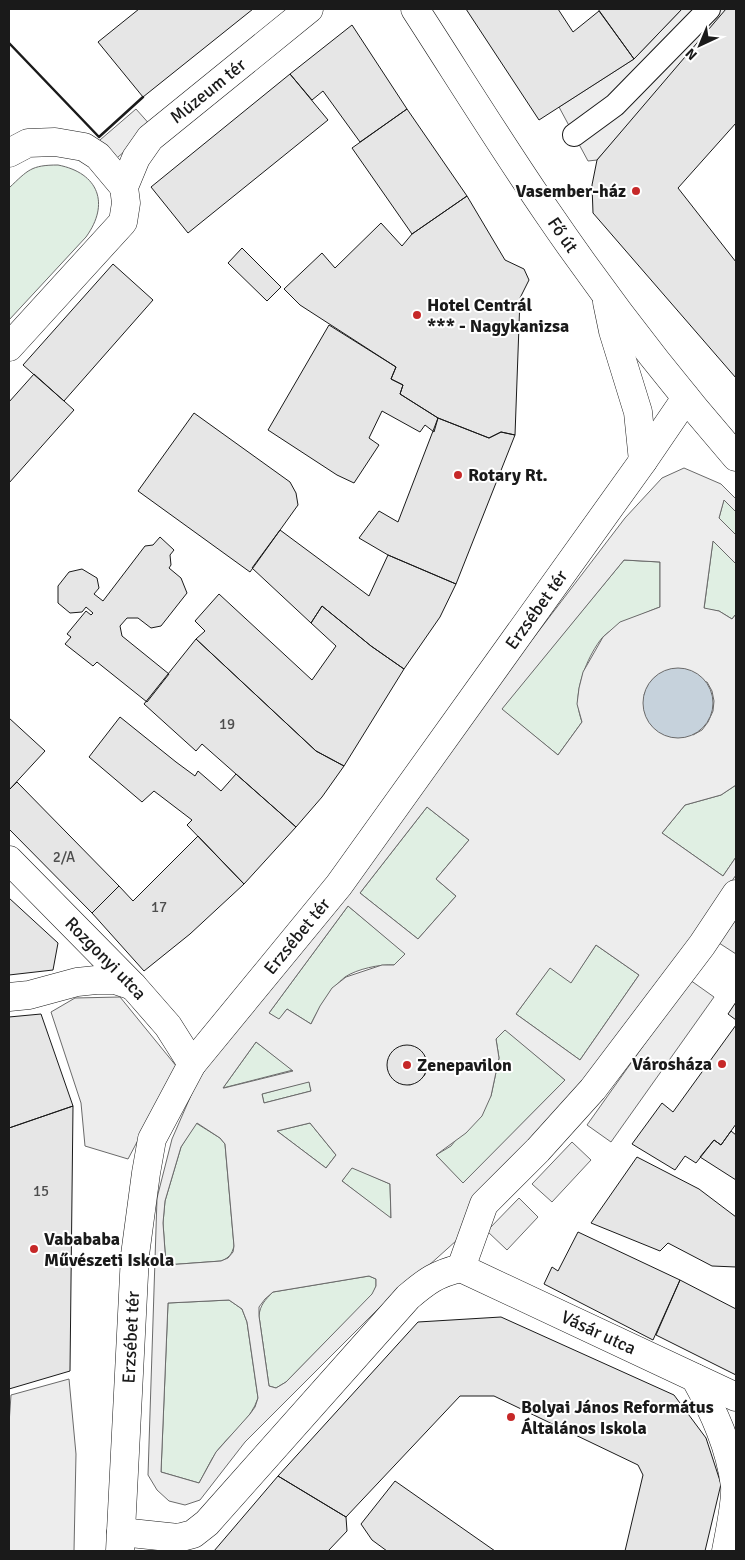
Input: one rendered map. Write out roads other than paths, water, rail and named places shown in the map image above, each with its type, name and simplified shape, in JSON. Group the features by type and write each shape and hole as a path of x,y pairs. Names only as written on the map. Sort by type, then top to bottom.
{"street":[{"name":"Múzeum tér","path":"9,347 123,222 126,203 124,187 136,158 150,138 310,9"},
{"name":"Fő út","path":"415,9 543,206 604,291 686,398 732,452"},
{"path":"574,136 620,99 709,9"},
{"path":"9,153 28,143 55,142 84,147 98,156 124,187"},
{"path":"604,291 613,332 638,412 643,461"},
{"name":"Erzsébet tér","path":"120,1542 135,1256 152,1140 192,1064 339,885 643,461 686,398"},
{"name":"Rozgonyi utca","path":"9,860 133,986 168,1026 192,1064"},
{"path":"120,1542 178,1538 193,1534 207,1523 408,1296 442,1272 461,1268 484,1204 538,1150 593,1089 702,945 736,894"},
{"path":"9,997 29,995 77,982 96,980 115,980 133,986"},
{"name":"Vásár utca","path":"461,1268 736,1397"},
{"path":"695,1378 713,1412 726,1444 735,1488 726,1551"}],"place":[{"name":"Vasember-ház","path":"636,191"},
{"name":"Hotel Centrál *** - Nagykanizsa","path":"417,315"},
{"name":"Rotary Rt.","path":"458,475"},
{"name":"Városháza","path":"722,1064"},
{"name":"Zenepavilon","path":"407,1065"},
{"name":"Vabababa Művészeti Iskola","path":"34,1249"},
{"name":"Bolyai János Református Általános Iskola","path":"511,1417"}]}
